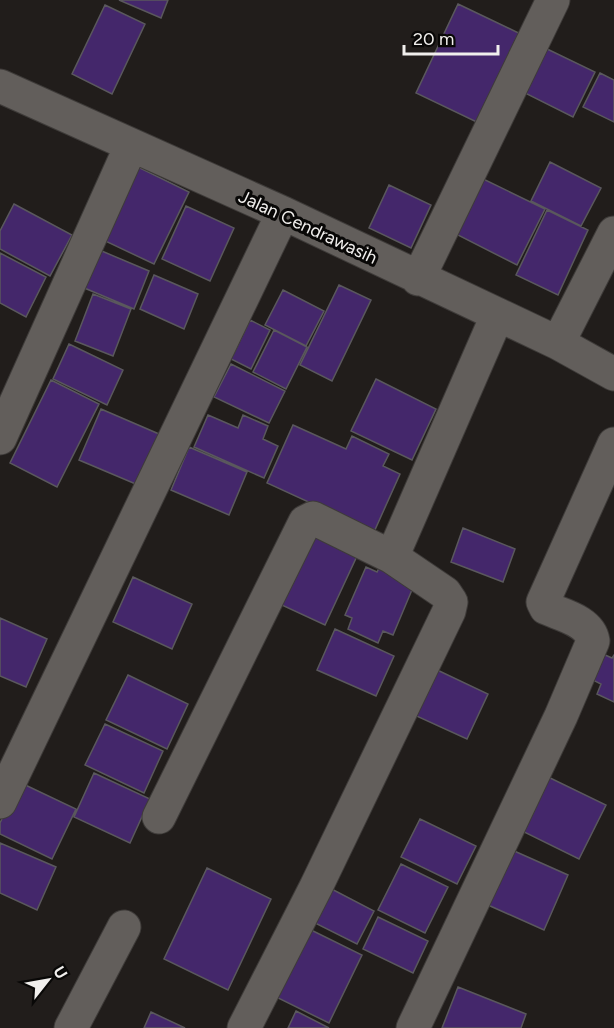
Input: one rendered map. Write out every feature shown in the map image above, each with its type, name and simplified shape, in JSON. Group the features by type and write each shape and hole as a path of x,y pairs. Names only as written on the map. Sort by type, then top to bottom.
{"street":[{"path":"418,279 553,0"},
{"name":"Jalan Cendrawasih","path":"0,86 283,213 418,279 558,343 614,374"},
{"path":"0,438 131,146"},
{"path":"0,802 283,213"},
{"path":"558,343 614,232"},
{"path":"392,557 497,316"},
{"path":"412,1028 561,717 593,641 592,633 587,627 546,608 543,602 614,444"},
{"path":"159,817 305,522 313,518 392,557 445,593 451,602 449,611 316,887 244,1028"},
{"path":"71,1028 124,927"}],"building":[{"path":"119,0 168,0 161,18"},
{"path":"458,4 527,37 485,126 416,93"},
{"path":"105,5 145,24 112,94 72,74"},
{"path":"543,47 595,72 573,117 521,91"},
{"path":"600,73 614,80 614,122 583,107"},
{"path":"550,162 601,188 581,226 531,201"},
{"path":"136,166 189,192 154,264 101,239"},
{"path":"477,176 545,209 517,265 450,231"},
{"path":"389,185 431,205 411,248 369,228"},
{"path":"14,204 72,235 50,276 0,249 0,231"},
{"path":"186,206 234,228 210,281 162,259"},
{"path":"547,210 588,230 558,295 516,275"},
{"path":"97,249 149,271 134,309 82,287"},
{"path":"0,253 46,277 26,317 0,303"},
{"path":"154,275 198,294 184,329 140,309"},
{"path":"339,285 371,300 332,381 300,365"},
{"path":"283,290 324,311 306,346 265,325"},
{"path":"93,294 131,309 113,356 75,341"},
{"path":"250,320 270,330 251,369 231,359"},
{"path":"274,330 307,347 286,389 253,372"},
{"path":"69,344 123,370 107,405 53,379"},
{"path":"231,364 285,391 269,423 214,397"},
{"path":"376,379 436,409 412,460 351,431"},
{"path":"51,380 99,404 57,487 10,463"},
{"path":"101,409 159,434 138,485 79,460"},
{"path":"208,415 238,428 243,415 268,426 263,439 278,446 264,478 194,447"},
{"path":"293,425 346,449 352,436 389,454 383,466 400,474 374,532 267,483"},
{"path":"189,447 247,472 229,515 171,490"},
{"path":"463,528 515,549 503,582 451,562"},
{"path":"305,532 357,556 325,625 273,601"},
{"path":"382,562 417,578 393,635 383,631 378,643 348,629 352,618 345,615 366,567 377,572"},
{"path":"133,577 192,604 172,649 113,622"},
{"path":"0,618 47,639 26,687 0,676"},
{"path":"335,629 394,656 376,696 317,670"},
{"path":"596,651 612,658 614,655 614,702 597,694 601,684 585,676"},
{"path":"433,668 488,694 467,739 412,714"},
{"path":"128,675 188,704 167,749 106,720"},
{"path":"105,724 163,751 144,793 85,765"},
{"path":"94,773 150,799 130,843 74,817"},
{"path":"544,775 606,805 579,859 518,829"},
{"path":"19,782 76,809 52,859 0,834 0,823"},
{"path":"420,819 476,846 457,884 401,857"},
{"path":"0,843 56,867 37,910 0,893"},
{"path":"512,850 568,875 544,930 488,905"},
{"path":"401,864 448,887 425,933 378,910"},
{"path":"207,868 271,899 228,990 164,959"},
{"path":"322,884 374,911 357,944 305,918"},
{"path":"378,917 428,941 413,973 363,949"},
{"path":"305,927 362,955 329,1023 272,995"},
{"path":"458,987 526,1014 521,1028 442,1028"},
{"path":"296,1011 329,1028 288,1028"},
{"path":"151,1012 185,1028 144,1028"}]}
